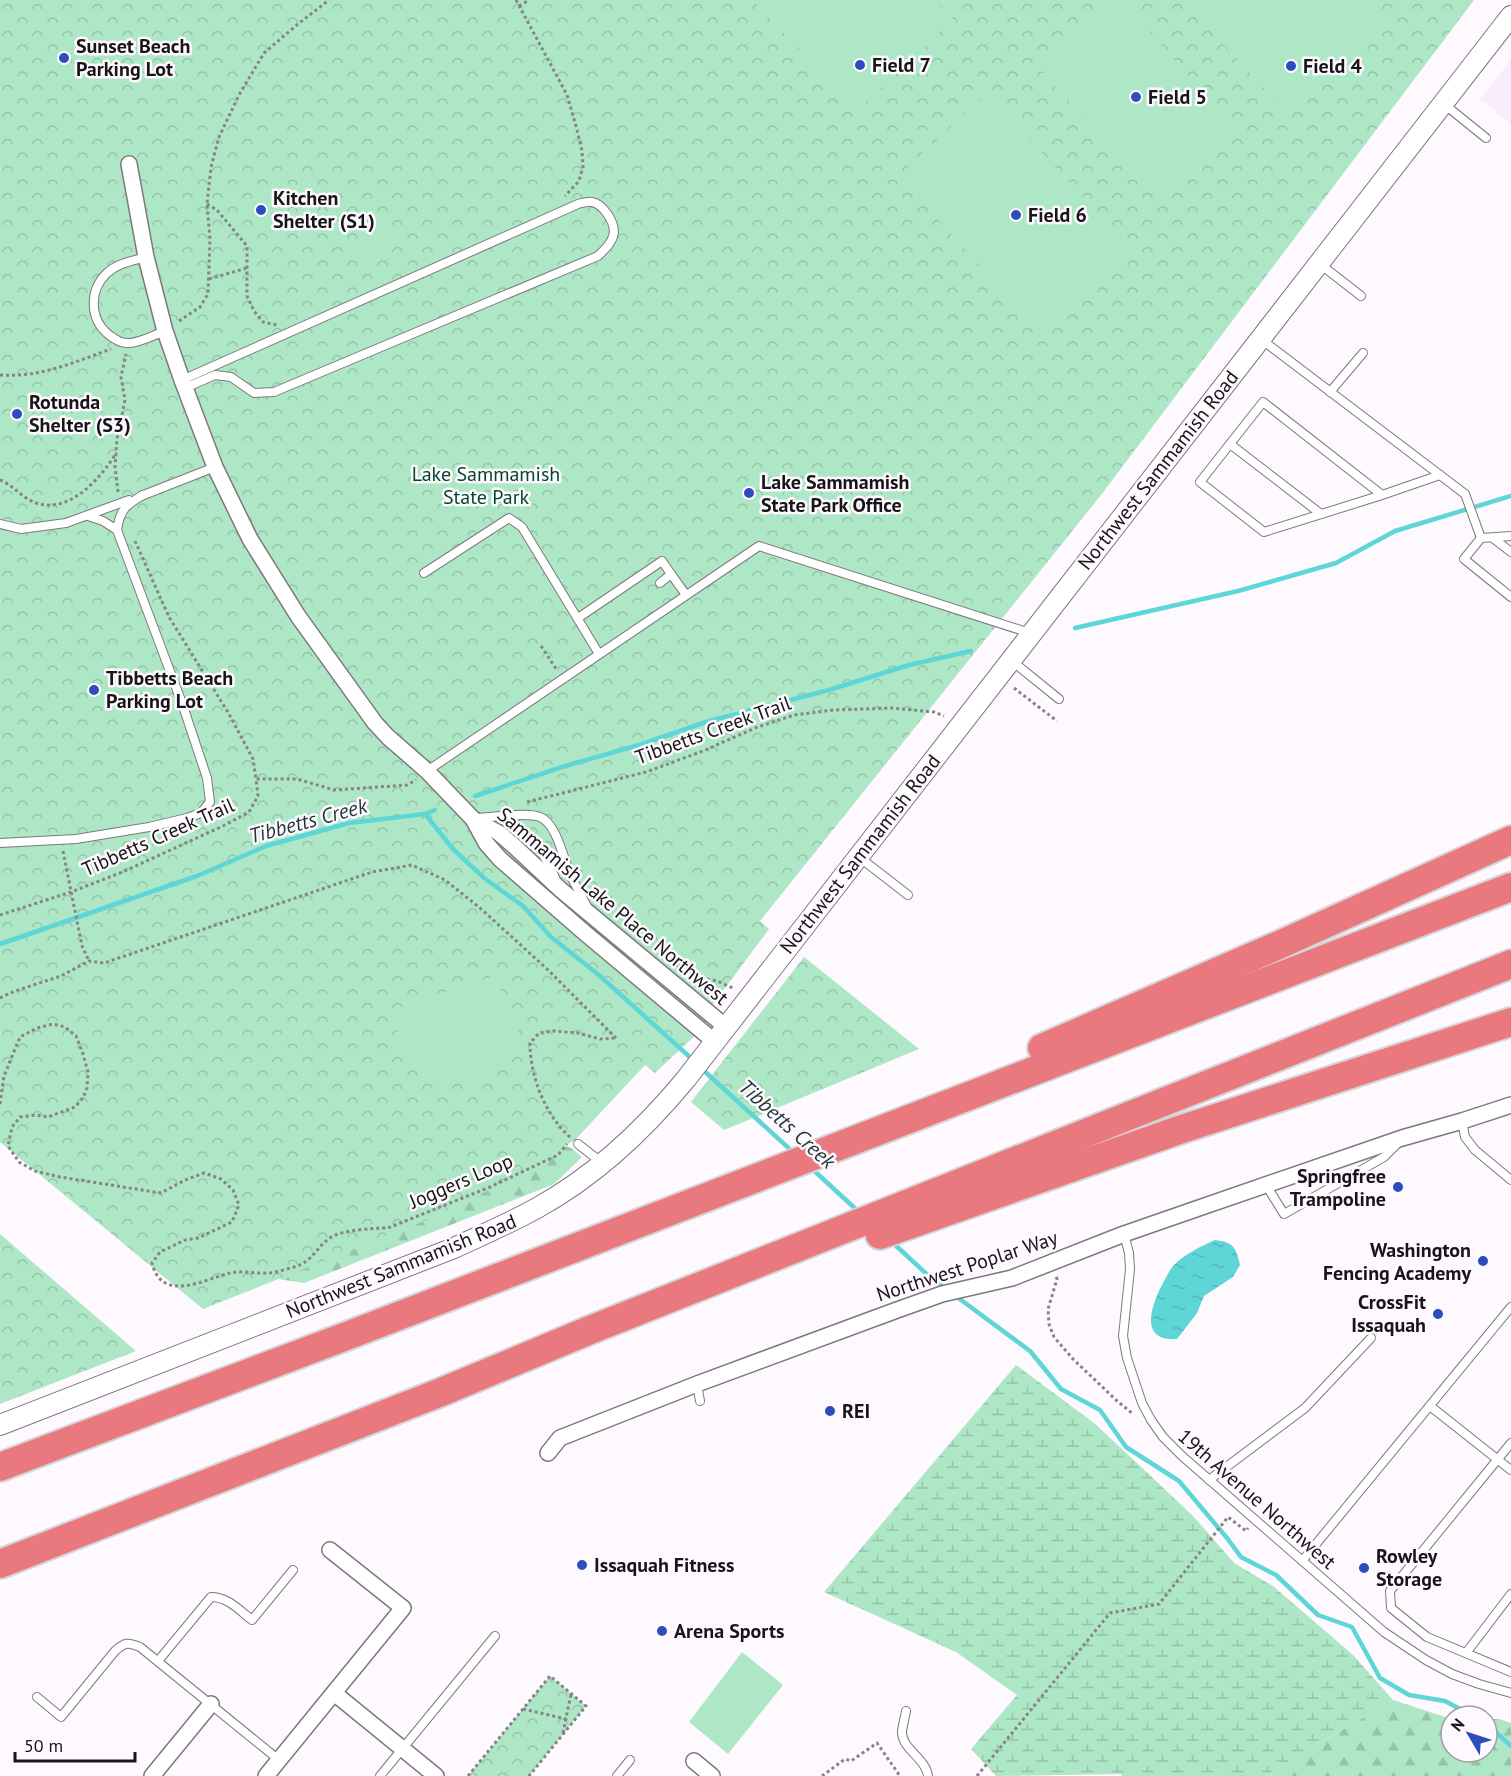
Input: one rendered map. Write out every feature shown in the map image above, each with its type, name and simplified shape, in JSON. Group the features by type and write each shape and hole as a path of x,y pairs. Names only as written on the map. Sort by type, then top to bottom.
{"highway":[{"path":"812,1156 1041,1048 1279,945 1511,840"},
{"path":"1279,945 1511,854"},
{"path":"0,1467 1511,887"},
{"path":"0,1564 439,1393 590,1330 887,1222 1511,964"},
{"path":"887,1222 1511,1022"}],"street":[{"name":"Northwest Sammamish Road","path":"0,1425 454,1248 555,1197 602,1163 646,1124 686,1079 1511,16"},
{"name":"Sammamish Lake Place Northwest","path":"129,164 146,257 165,331 214,467 250,539 298,616 375,723 423,775 473,819 499,833 592,916 715,1041"},
{"name":"Sammamish Lake Place Northwest","path":"473,819 486,843 500,859 715,1041"},
{"name":"Northwest Poplar Way","path":"548,1453 560,1438 697,1384 942,1294 1012,1278 1124,1234 1402,1138 1511,1105"},
{"path":"266,1776 403,1608 358,1578 330,1550"},
{"path":"334,1693 436,1776"},
{"path":"152,1776 211,1704"},
{"path":"694,1761 712,1776"}],"lane":[{"path":"1443,104 1486,138"},
{"path":"591,201 601,206 611,222 614,231 608,245 598,256 274,392 254,393 231,377 215,375 183,384 578,204 591,201"},
{"path":"146,257 119,264 99,283 94,294 96,321 117,341 128,344 165,331"},
{"path":"1319,263 1361,296"},
{"path":"1261,338 1465,494 1481,538"},
{"path":"1330,392 1363,352"},
{"path":"1382,495 1263,402 1200,482 1264,532 1382,495 1440,475"},
{"path":"1230,444 1321,514"},
{"path":"0,524 21,529 66,523 109,508 121,507 144,495 214,467"},
{"path":"0,843 76,840 149,827 201,813 210,802 207,778 183,706 117,530 121,507"},
{"path":"88,516 103,521 117,530"},
{"path":"424,573 509,518 522,527 599,654"},
{"path":"1481,538 1511,536"},
{"path":"1481,538 1464,560 1511,597"},
{"path":"1493,538 1511,552"},
{"path":"423,775 759,546 1032,633"},
{"path":"578,618 662,561 686,595"},
{"path":"660,583 671,574"},
{"path":"1010,660 1059,699"},
{"path":"473,819 528,815 539,817 548,823 592,916"},
{"path":"506,816 537,844 549,863 561,890"},
{"path":"858,856 908,895"},
{"path":"1462,1121 1465,1137 1475,1150 1511,1180"},
{"path":"1266,1185 1284,1214 1384,1157 1402,1138"},
{"path":"578,1144 602,1163"},
{"name":"19th Avenue Northwest","path":"1124,1234 1130,1269 1123,1336 1142,1403 1163,1437 1209,1480 1384,1632 1419,1656 1452,1674 1511,1693"},
{"path":"1302,1561 1511,1307"},
{"path":"1209,1480 1305,1408 1371,1338"},
{"path":"697,1384 699,1401"},
{"path":"1430,1406 1511,1470"},
{"path":"1511,1443 1390,1591 1391,1608 1427,1637 1511,1672"},
{"path":"158,1661 211,1597 227,1600 252,1620 293,1570"},
{"path":"1466,1653 1511,1594"},
{"path":"380,1776 495,1636"},
{"path":"37,1697 61,1717 115,1651 124,1644 132,1644 141,1647 279,1760"},
{"path":"906,1711 902,1732 904,1741 923,1763 928,1776"},
{"path":"617,1776 630,1760"}],"path":[{"path":"165,331 200,307 208,294 210,239 207,204 211,167 219,137 264,53 329,0"},
{"path":"516,0 567,95 582,151 583,167 579,181 558,200"},
{"path":"519,6 529,0"},
{"path":"207,204 217,210 247,246 247,296 262,322 277,325"},
{"path":"208,279 247,268"},
{"path":"0,375 16,376 43,372 128,344"},
{"path":"128,344 121,377 125,400 117,439 115,467 121,507 169,617 229,714 253,759 256,779 297,778 334,790 407,785 423,775"},
{"path":"0,480 8,483 25,498 36,503 53,505 68,501 95,481 116,454"},
{"path":"541,646 562,679"},
{"path":"1014,688 1057,721"},
{"name":"Tibbetts Creek Trail","path":"518,804 646,772 703,751 755,728 794,715 834,710 892,708 934,712 945,716"},
{"name":"Tibbetts Creek Trail","path":"0,915 125,871 223,826 249,812 258,796 256,779"},
{"path":"61,840 72,903 82,946 89,961"},
{"name":"Joggers Loop","path":"0,998 61,976 89,961 104,963 372,872 412,865 445,880 480,908 546,968 616,1038 600,1039 578,1033 554,1031 539,1033 530,1043 530,1057 536,1083 559,1127 571,1138 558,1155 490,1187 388,1228 371,1227 331,1237 309,1260 295,1267 268,1273 247,1271 231,1273 187,1287 167,1285 155,1274 152,1263 160,1252 232,1222 239,1205 233,1190 221,1179 204,1173 161,1193 35,1171 19,1162 9,1146 12,1127 20,1117 36,1115 48,1118 75,1107 82,1098 87,1088 88,1072 76,1036 65,1027 53,1024 37,1028 20,1037 3,1076 0,1104"},
{"path":"683,968 695,977 717,981 734,988"},
{"path":"1053,1262 1057,1280 1048,1309 1049,1324 1054,1337 1073,1359 1116,1400 1163,1437"},
{"path":"977,1776 1110,1613 1160,1604 1228,1517 1246,1531"},
{"path":"468,1776 550,1676 586,1706 529,1776"},
{"path":"563,1734 571,1694"},
{"path":"523,1709 566,1719"},
{"path":"822,1776 845,1759 851,1761 877,1743 900,1776"}],"shaded area":[{"path":"1511,60 1511,124 1480,99"}],"green space":[{"name":"Lake Sammamish State Park","path":"0,0 1474,0 1101,495 760,921 769,929 711,1007 712,1015 701,1030 655,1073 645,1065 575,1140 457,1208 203,1309 0,1142"},
{"name":"Field 7","path":"752,0 935,0 953,19 858,110"},
{"name":"Field 5","path":"1104,0 1121,0 1238,131 1159,202 1034,62"},
{"name":"Field 4","path":"1183,0 1372,0 1390,19 1287,113"},
{"name":"Field 6","path":"987,93 1135,254 1046,337 898,176"},
{"path":"384,227 392,244 352,261 345,244"},
{"path":"804,957 919,1049 724,1130 691,1102"},
{"path":"494,976 526,1047 477,1080 438,1085 405,1056 391,1011"},
{"path":"556,1143 571,1148 582,1157 554,1184 304,1283 259,1276"},
{"path":"0,1234 136,1351 0,1404"},
{"path":"1016,1365 1094,1423 1194,1517 1234,1563 1273,1586 1353,1655 1393,1700 1265,1776 1122,1776 1121,1774 996,1776 971,1749 1017,1695 956,1652 824,1592"},
{"path":"742,1652 783,1685 728,1754 689,1722"},
{"path":"550,1676 586,1706 529,1776 468,1776"},
{"path":"1393,1700 1439,1715 1439,1764 1499,1764 1499,1719 1511,1723 1511,1776 1265,1776"}],"water":[{"path":"1215,1240 1230,1244 1237,1254 1240,1265 1233,1277 1204,1296 1197,1313 1177,1339 1164,1338 1156,1334 1152,1328 1152,1310 1159,1290 1170,1271 1188,1254"}],"waterway":[{"path":"1075,628 1238,591 1336,563 1395,531 1511,496"},
{"path":"475,796 709,721 829,690 909,665 971,651"},
{"path":"425,814 435,810"},
{"name":"Tibbetts Creek","path":"0,944 197,876 266,846 349,823 425,814 453,849 484,878 523,906 551,937 600,976 693,1060"},
{"name":"Tibbetts Creek","path":"701,1068 794,1153"},
{"name":"Tibbetts Creek","path":"810,1167 859,1212"},
{"name":"Tibbetts Creek","path":"892,1242 946,1289"},
{"name":"Tibbetts Creek","path":"953,1294 1030,1351 1061,1389 1100,1410 1126,1447 1179,1481 1241,1557 1276,1575 1318,1615 1352,1627 1380,1678 1409,1695 1451,1704"},
{"name":"Tibbetts Creek","path":"1499,1735 1511,1746"}],"place":[{"name":"Sunset Beach Parking Lot","path":"64,58"},
{"name":"Field 7","path":"860,65"},
{"name":"Field 4","path":"1291,66"},
{"name":"Field 5","path":"1136,97"},
{"name":"Kitchen Shelter (S1)","path":"261,210"},
{"name":"Field 6","path":"1016,215"},
{"name":"Rotunda Shelter (S3)","path":"17,414"},
{"name":"Lake Sammamish State Park Office","path":"749,493"},
{"name":"Tibbetts Beach Parking Lot","path":"94,690"},
{"name":"Springfree Trampoline","path":"1398,1187"},
{"name":"Washington Fencing Academy","path":"1483,1261"},
{"name":"CrossFit Issaquah","path":"1438,1314"},
{"name":"REI","path":"830,1411"},
{"name":"Issaquah Fitness","path":"582,1565"},
{"name":"Rowley Storage","path":"1364,1568"},
{"name":"Arena Sports","path":"662,1631"}]}
